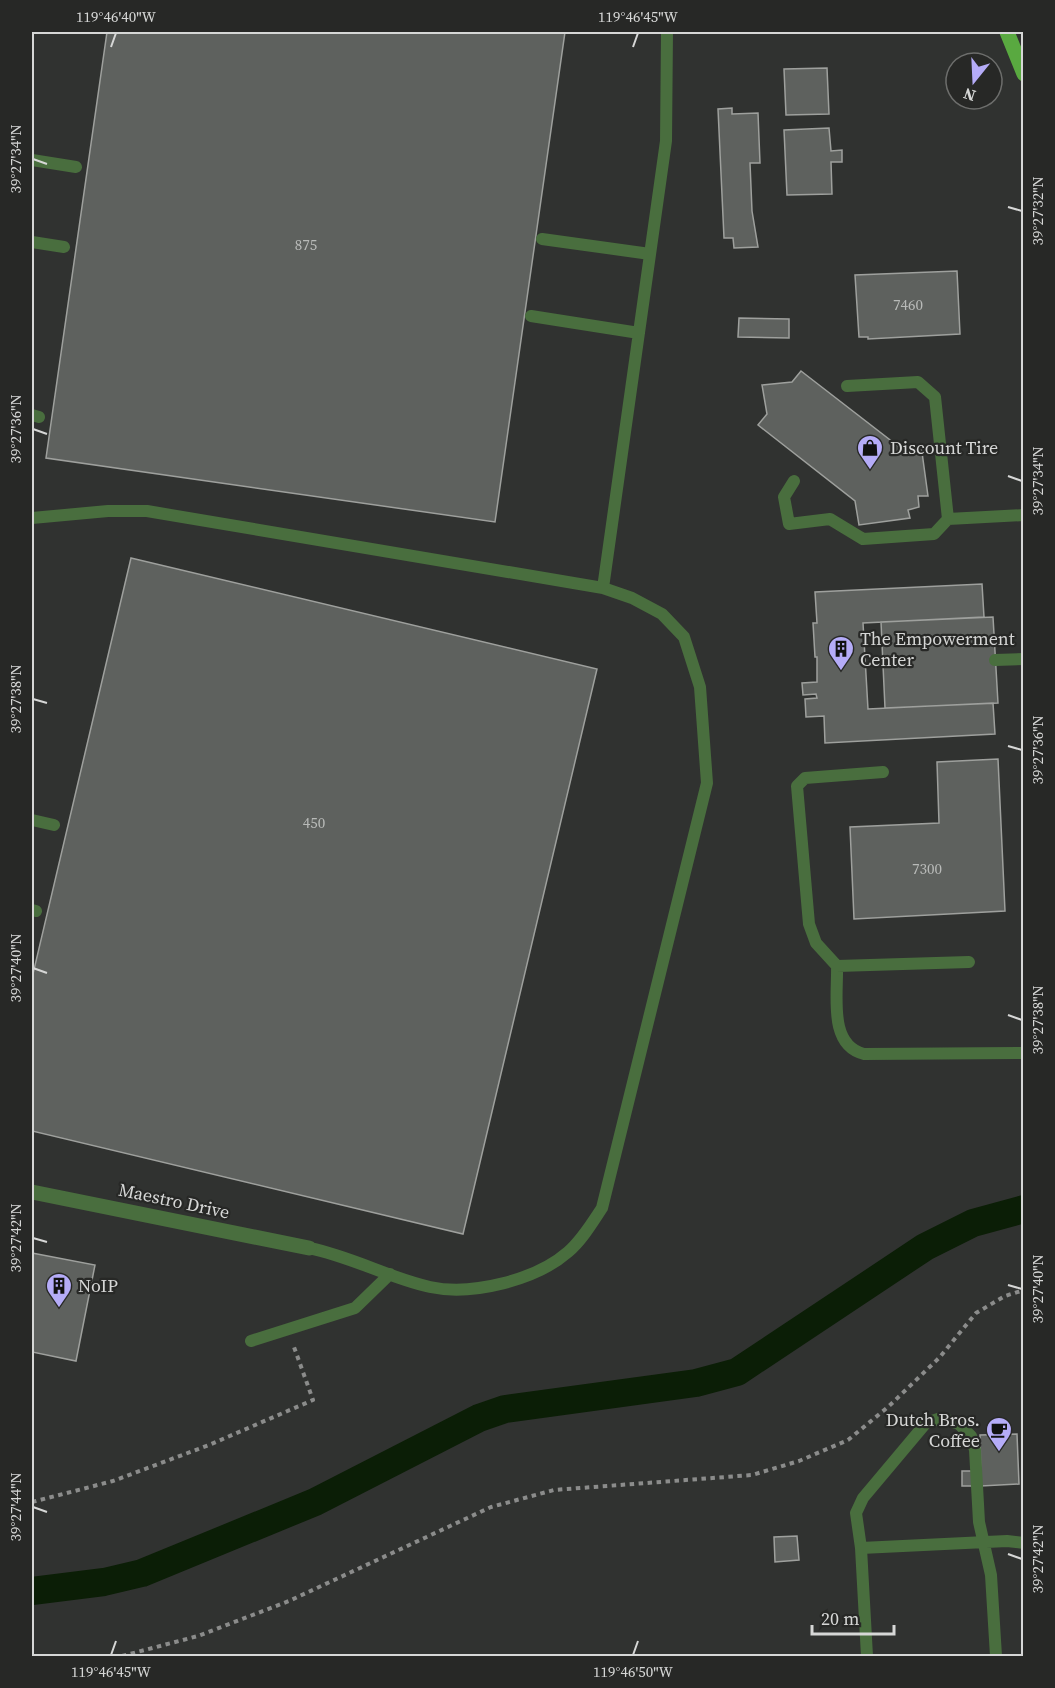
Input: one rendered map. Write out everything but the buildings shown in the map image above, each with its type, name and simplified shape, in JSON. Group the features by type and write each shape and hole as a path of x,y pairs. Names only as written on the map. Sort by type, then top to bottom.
{"main road":[{"path":"1007,32 1023,74"}],"street":[{"name":"Maestro Drive","path":"32,1192 309,1248"}],"lane":[{"path":"603,588 666,141 667,32"},
{"path":"32,160 76,167"},
{"path":"542,239 650,254"},
{"path":"32,242 64,247"},
{"path":"531,316 639,333"},
{"path":"847,386 918,382 935,397 948,519"},
{"path":"794,481 784,497 789,524 830,519 864,539 934,534 948,519 1023,515"},
{"path":"32,518 108,511 147,511 603,588 632,598 662,614 684,637 700,687 707,783 602,1208 568,1252 517,1280 459,1290 431,1287 335,1254 309,1248"},
{"path":"995,660 1023,659"},
{"path":"883,772 805,778 797,786 809,924 816,943 837,966 840,1035 850,1050 864,1054 1023,1053"},
{"path":"32,820 54,825"},
{"path":"837,966 969,962"},
{"path":"251,1341 355,1308 390,1274"},
{"path":"867,1656 861,1548 856,1513 863,1498 915,1433 926,1423 941,1419 959,1424 971,1436 975,1450 982,1544 991,1575 996,1656"},
{"path":"861,1548 1007,1541 1023,1543"}],"path":[{"path":"122,1656 198,1636 289,1601 491,1508 554,1490 752,1475 799,1461 848,1440 888,1407 939,1358 976,1313 1005,1296 1023,1290"},
{"path":"32,1502 113,1481 209,1445 313,1400 288,1329"}],"waterway":[{"path":"32,1591 104,1582 142,1573 315,1502 479,1418 505,1409 696,1383 737,1372 925,1247 973,1223 1024,1209"}],"place":[{"name":"Discount Tire","path":"870,471"},
{"name":"The Empowerment Center","path":"841,672"},
{"name":"NoIP","path":"59,1309"},
{"name":"Dutch Bros. Coffee","path":"999,1453"}]}
